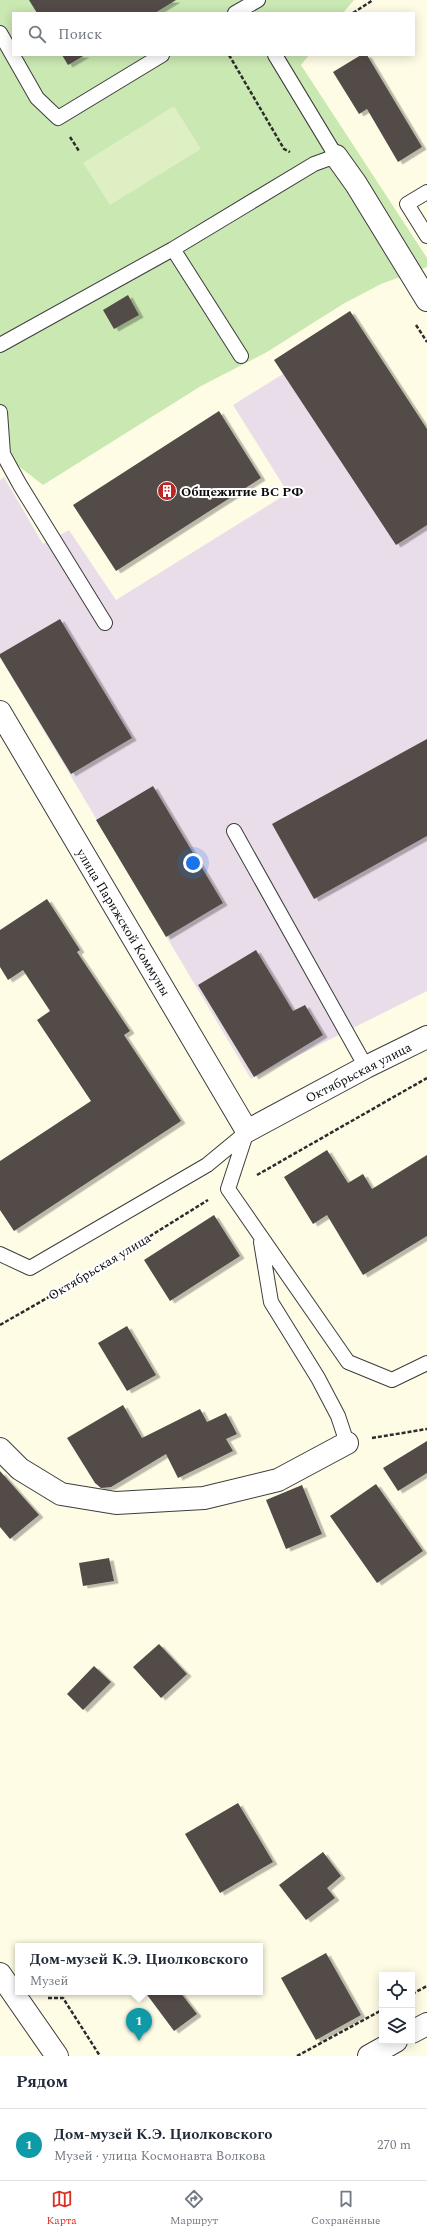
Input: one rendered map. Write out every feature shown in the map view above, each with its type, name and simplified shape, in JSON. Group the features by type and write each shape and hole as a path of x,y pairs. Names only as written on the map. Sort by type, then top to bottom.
{"street":[{"path":"336,156 356,184 427,300"},
{"name":"улица Парижской Коммуны","path":"0,712 247,1131"},
{"name":"Октябрьская улица","path":"247,1131 366,1067 425,1041"},
{"path":"0,1449 20,1469 61,1494 116,1503 204,1498 278,1480 347,1443"},
{"path":"0,1974 57,2056"},
{"path":"415,2030 427,2024"},
{"path":"369,2056 391,2044"}],"lane":[{"path":"243,11 258,0"},
{"path":"0,32 12,53"},
{"path":"13,56 37,98 58,118 160,56"},
{"path":"0,344 173,249 314,164 336,156 276,56"},
{"path":"427,192 408,204 427,236"},
{"path":"173,249 241,356"},
{"path":"0,412 3,454 28,498 105,623"},
{"path":"234,831 366,1067"},
{"path":"247,1131 228,1189 348,1362 392,1380 427,1363"},
{"path":"0,1254 30,1268 208,1165 247,1131"},
{"path":"261,1238 271,1302 318,1378 338,1416 347,1443"}],"path":[{"path":"355,12 373,0"},
{"path":"230,56 284,148 314,164"},
{"path":"414,322 427,342"},
{"path":"253,1177 427,1078"},
{"name":"Октябрьская улица","path":"0,1325 94,1271 197,1206"},
{"path":"347,1443 427,1429"},
{"path":"415,1992 427,1986"},
{"path":"17,1999 63,1998 100,2056"},
{"path":"297,2056 379,2012"}],"shaded area":[{"path":"274,360 427,429 427,991 251,1079 0,657 0,480 4,477 43,544 69,530 116,600 288,493 233,405 283,374"}],"green space":[{"path":"0,0 354,0 344,12 12,12 12,56 308,56 301,65 427,258 427,267 381,284 343,304 267,352 201,386 43,485 3,454 0,455"},
{"path":"174,106 201,149 110,205 83,163"}],"building":[{"path":"29,0 176,0 157,12 36,12"},
{"path":"63,56 83,56 68,65"},
{"path":"359,56 368,56 422,147 398,162 367,109 359,114 333,72"},
{"path":"128,295 139,315 114,329 103,310"},
{"path":"350,311 427,429 427,525 396,545 274,360"},
{"name":"Общежитие ВС РФ","path":"219,411 261,478 116,571 73,505"},
{"path":"60,619 132,738 71,774 0,657 0,654"},
{"path":"427,739 427,836 314,899 272,824"},
{"path":"153,786 223,903 166,937 96,820"},
{"path":"47,899 80,950 77,952 130,1031 124,1035 181,1121 14,1231 0,1210 0,1161 91,1101 37,1020 50,1011 23,970 8,980 0,967 0,930"},
{"path":"256,950 293,1011 305,1005 323,1035 254,1077 198,985"},
{"path":"327,1150 348,1183 363,1174 372,1189 427,1155 427,1236 363,1275 327,1215 313,1224 284,1177"},
{"path":"214,1215 240,1256 170,1301 144,1260"},
{"path":"127,1326 156,1375 127,1391 98,1343"},
{"path":"123,1405 142,1438 200,1409 207,1422 226,1413 237,1434 226,1439 233,1451 178,1478 166,1454 111,1487 101,1488 95,1483 67,1438"},
{"path":"427,1441 427,1473 398,1491 383,1468"},
{"path":"0,1471 39,1515 10,1539 0,1527"},
{"path":"376,1484 423,1551 377,1583 330,1516"},
{"path":"302,1485 322,1534 286,1549 266,1500"},
{"path":"109,1558 114,1581 83,1586 79,1563"},
{"path":"159,1644 187,1674 161,1698 133,1667"},
{"path":"94,1666 111,1682 83,1710 67,1694"},
{"path":"238,1803 273,1862 220,1893 185,1834"},
{"path":"323,1852 341,1876 327,1888 335,1898 306,1920 279,1885"},
{"path":"326,1953 361,2015 316,2040 281,1978"},
{"path":"147,1995 182,1995 197,2014 174,2031"}],"place":[{"name":"Общежитие ВС РФ","path":"167,491"},
{"name":"Дом-музей К.Э. Циолковского","path":"139,2041"}]}
